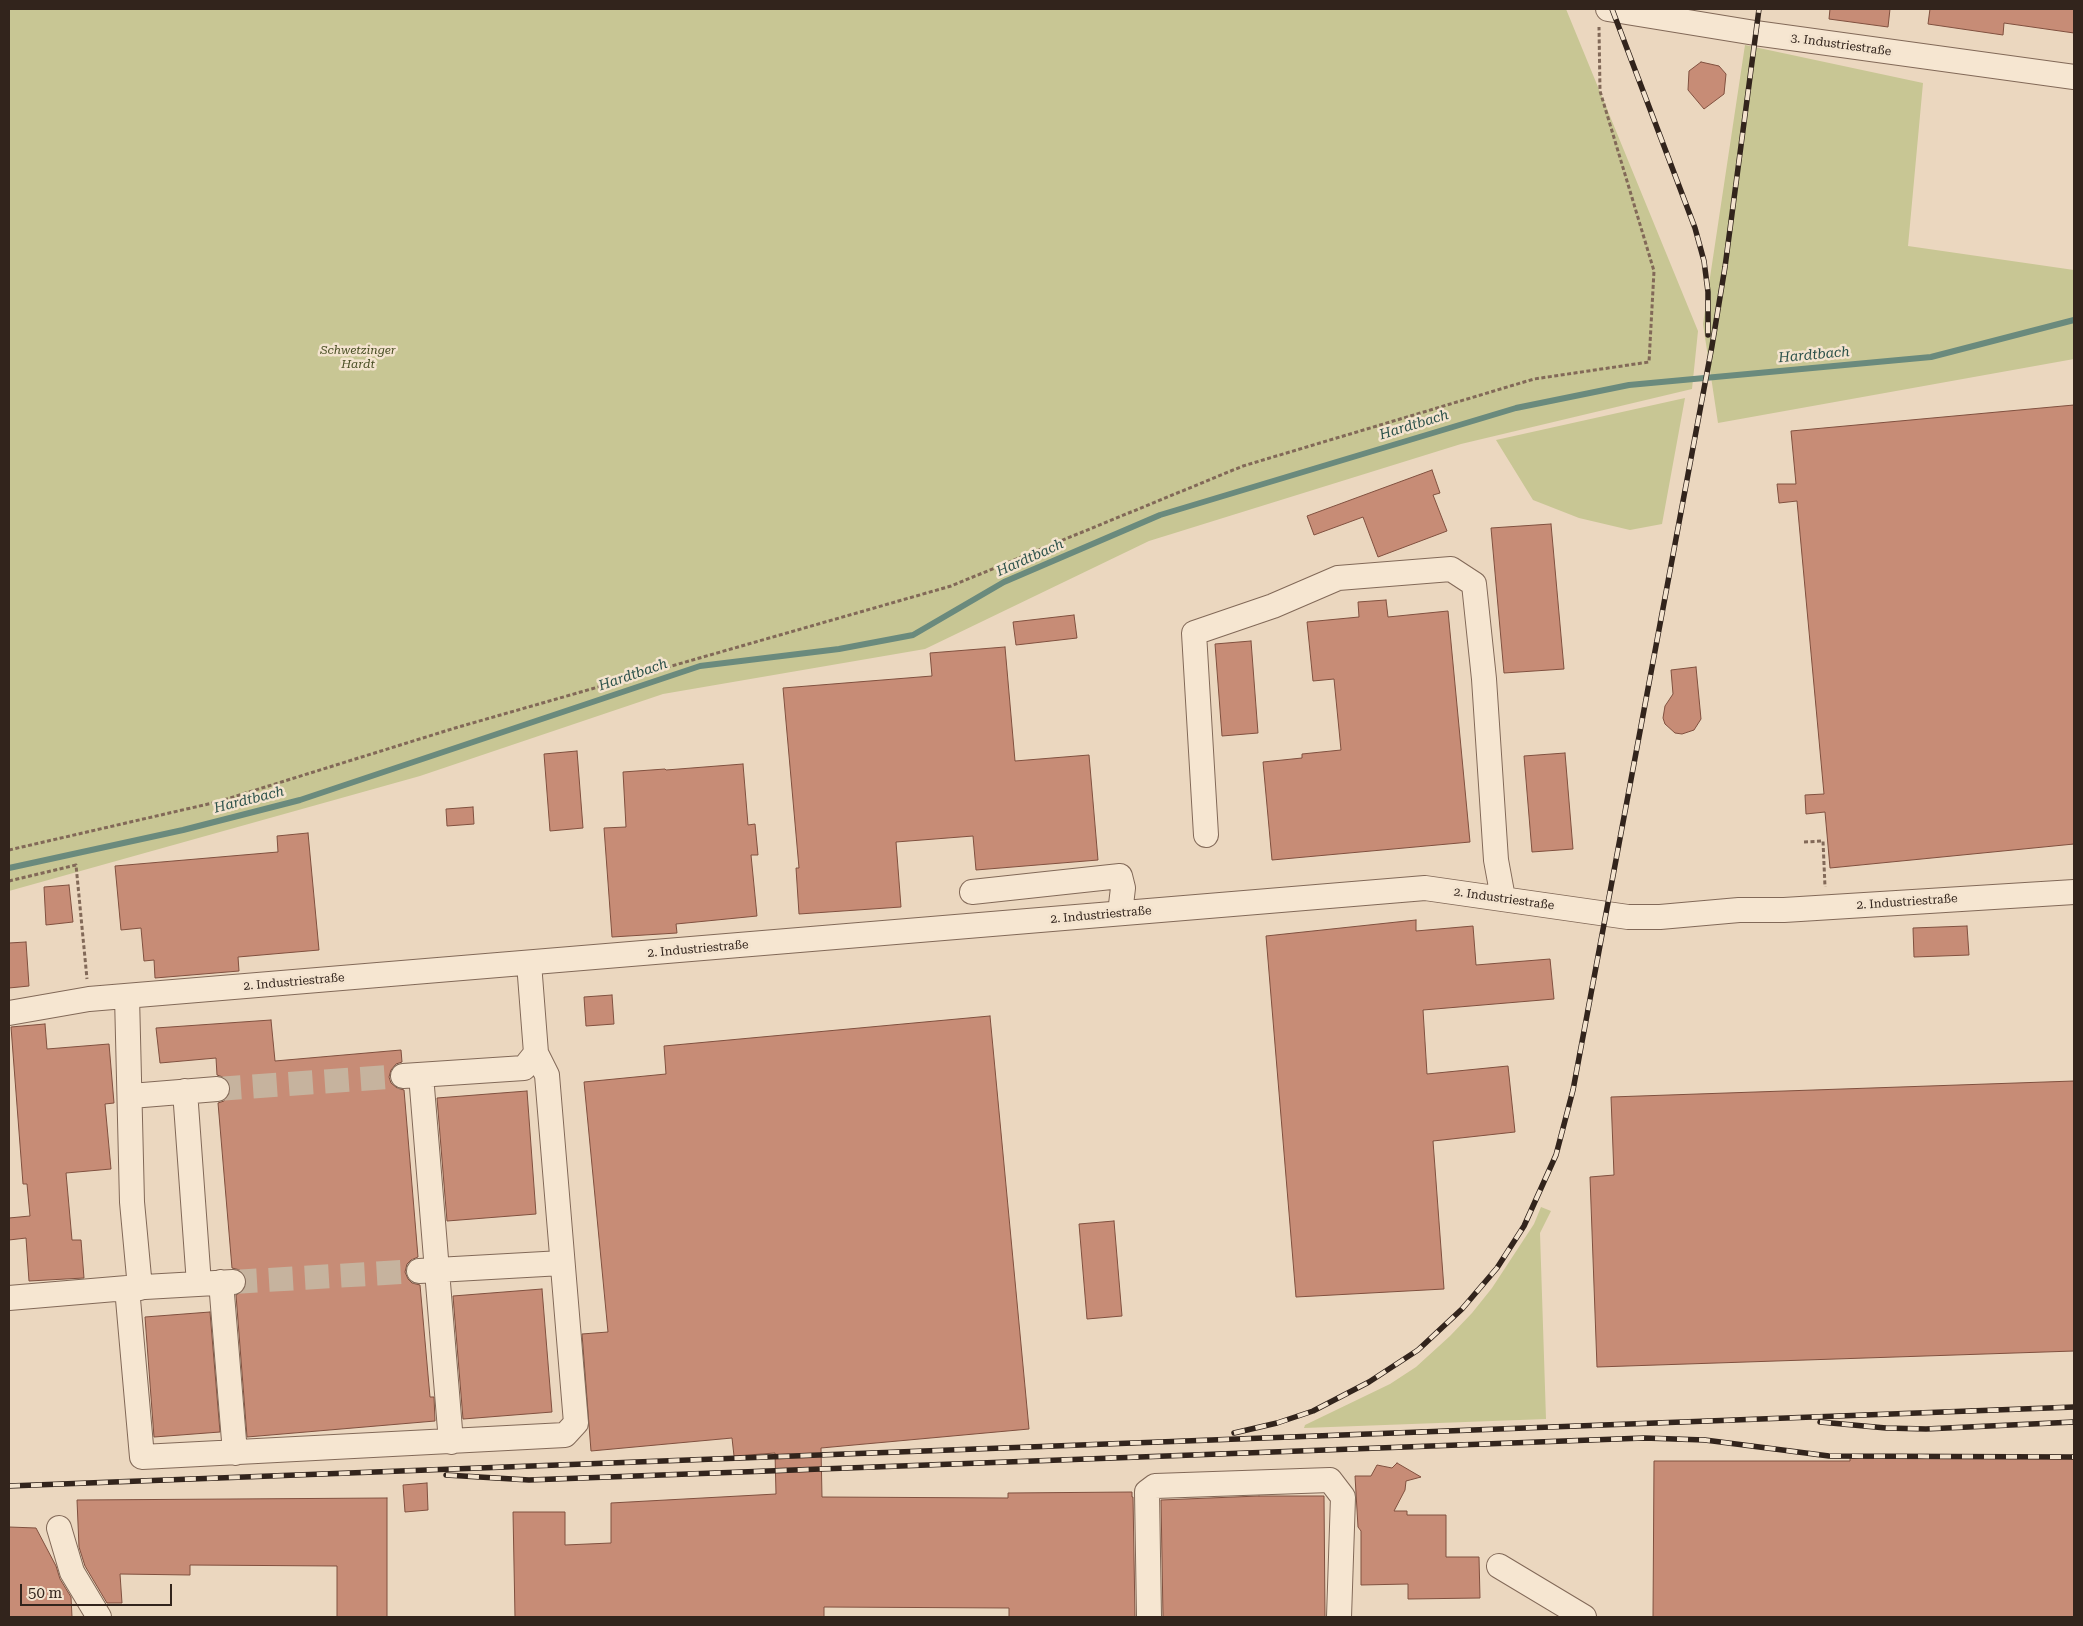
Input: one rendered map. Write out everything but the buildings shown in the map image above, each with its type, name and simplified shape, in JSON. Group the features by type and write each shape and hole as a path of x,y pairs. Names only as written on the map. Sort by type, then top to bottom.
{"street":[{"name":"3. Industriestraße","path":"1603,13 2074,77"},
{"path":"1206,834 1194,633 1273,606 1338,578 1451,569 1474,584 1484,679 1496,860 1503,898"},
{"path":"972,892 1120,876 1123,888 1120,913"},
{"name":"2. Industriestraße","path":"9,1012 89,998 1425,888 1628,917 1660,917 1739,910 1826,908 2074,892"},
{"path":"128,996 134,1288 142,1457 565,1435 576,1423 547,1075 536,1053 529,963"},
{"path":"451,1442 428,1270 412,1076 524,1068 536,1053"},
{"path":"130,1096 218,1089"},
{"path":"185,1091 218,1283 234,1453"},
{"path":"428,1270 562,1263"},
{"path":"9,1298 218,1283"},
{"path":"1149,1617 1147,1492 1155,1486 1330,1480 1343,1498 1339,1617"},
{"path":"59,1528 72,1572 99,1617"},
{"path":"1499,1566 1584,1617"}],"path":[{"path":"9,850 217,802 455,728 951,586 1243,466 1506,387 1534,379 1649,362 1654,271 1600,91 1603,13"},
{"path":"1804,842 1823,841 1826,908"},
{"path":"9,881 76,865 89,998"}],"green space":[{"name":"Schwetzinger Hardt","path":"9,9 1566,9 1698,331 1692,389 1461,444 1149,541 925,649 663,694 420,776 9,891"},
{"path":"1745,45 1923,83 1908,246 2074,270 2074,359 1718,423 1703,324"},
{"path":"1685,398 1662,524 1630,530 1579,518 1533,500 1496,440"},
{"path":"1541,1207 1551,1211 1540,1233 1546,1419 1304,1428 1305,1425 1390,1384 1416,1367 1450,1336 1492,1288 1534,1224"}],"waterway":[{"name":"Hardtbach","path":"9,868 183,830 300,800 700,666 839,649 913,635 1004,582 1160,515 1516,408 1629,385 1931,357 2074,320"}],"tunnel":[{"path":"217,1089 403,1076"},
{"path":"233,1282 419,1271"}],"railway":[{"path":"1612,9 1695,228 1704,261 1708,292 1708,335"},
{"path":"1234,1433 1277,1423 1313,1411 1369,1382 1418,1350 1462,1309 1497,1268 1524,1226 1556,1155 1573,1090 1712,346 1725,267 1759,9"},
{"path":"9,1486 2074,1407"},
{"path":"1820,1422 1886,1428 1926,1429 2074,1422"},
{"path":"446,1475 529,1480 1644,1438 1705,1440 1829,1456 2074,1457"}]}
